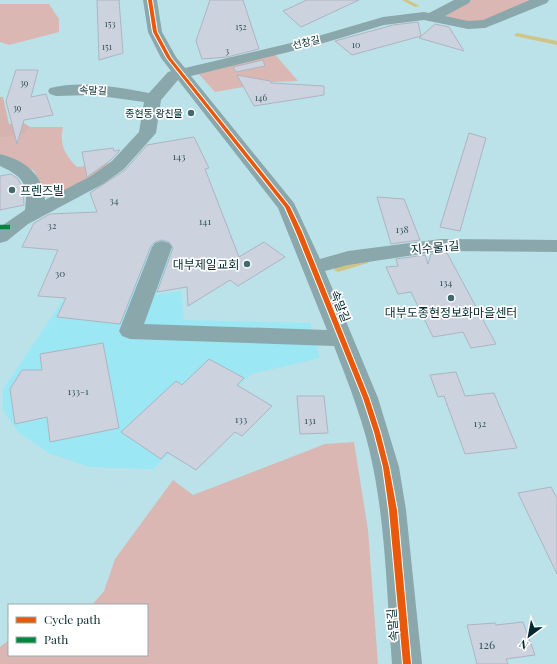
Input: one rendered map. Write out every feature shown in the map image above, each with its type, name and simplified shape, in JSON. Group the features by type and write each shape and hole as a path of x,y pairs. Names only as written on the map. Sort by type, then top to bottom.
{"street":[{"name":"속말길","path":"150,0 155,32 160,44 287,207 314,266 366,398 386,468 393,510 407,664"},
{"path":"432,17 464,0"},
{"name":"선창길","path":"181,72 312,42 375,23 412,16 432,17 468,25 484,24 542,0"},
{"path":"0,238 20,220 97,180 118,165 133,150 146,133 153,99 168,80 181,72"},
{"name":"속말길","path":"56,92 90,89 108,90 153,99"},
{"path":"0,159 23,169 28,175 36,191 34,212"},
{"name":"지수물1길","path":"314,266 354,256 441,245 557,246"},
{"name":"속말길","path":"162,247 130,331 342,338"}],"shaded area":[{"path":"472,0 536,0 488,20 470,23 441,15"},
{"path":"0,4 49,4 59,19 59,32 9,45 0,42"},
{"path":"273,52 298,81 272,82 215,92 197,72"},
{"path":"0,97 3,97 9,124 24,123 30,127 25,134 0,138"},
{"path":"30,127 63,127 62,139 64,149 66,154 77,167 112,163 99,174 80,185 61,192 44,192 34,171 0,154 0,138 25,134"},
{"path":"91,235 175,240 157,294 181,291 184,320 310,323 320,358 251,374 153,469 90,467 49,453 18,432 3,410 3,389 67,294"},
{"path":"354,442 368,530 378,664 0,664 0,647 8,641 8,656 148,656 148,604 93,604 104,591 115,559 173,480 193,495 325,444"}],"building":[{"path":"97,0 119,0 123,53 99,60"},
{"path":"210,0 243,0 259,49 227,57 202,59 196,41"},
{"path":"307,0 359,0 301,27 283,11"},
{"path":"418,22 421,36 352,55 335,41 393,25"},
{"path":"435,24 449,27 464,51 419,38"},
{"path":"263,60 265,66 236,72 233,67"},
{"path":"16,70 38,70 31,97 46,94 53,115 24,120 17,144 6,101"},
{"path":"237,75 270,81 271,83 324,86 324,95 254,106"},
{"path":"469,133 486,138 460,231 440,227"},
{"path":"194,137 209,168 205,169 239,257 264,242 285,257 238,286 230,280 188,306 187,287 157,292 173,248 169,242 162,240 155,242 151,246 120,324 57,317 66,298 38,296 58,250 22,247 34,223 50,214 97,212 90,193 125,170 147,145"},
{"path":"113,148 114,151 120,150 111,160 87,177 82,152"},
{"name":"프렌즈빌","path":"11,174 18,179 23,188 24,205 0,210 0,176"},
{"path":"377,197 404,199 420,240 391,244"},
{"path":"447,253 496,344 471,348 463,332 433,337 411,292 398,294 386,267 398,266 396,259 425,255 428,264 431,254"},
{"path":"103,343 119,428 50,442 47,417 15,424 10,389 22,370 42,370 40,354"},
{"path":"209,359 244,378 237,385 272,406 242,436 235,432 196,470 167,452 161,459 121,432 176,381 182,385"},
{"path":"456,372 465,396 494,393 517,448 465,454 444,396 438,397 430,375"},
{"path":"297,396 324,396 328,433 300,434"},
{"path":"551,487 557,498 557,574 518,493"},
{"path":"523,622 535,655 506,659 508,664 477,664 467,625 495,623 496,625"}],"waterway":[{"path":"404,0 417,6"},
{"path":"517,35 557,43"},
{"path":"338,270 365,261"}],"marked path":[{"path":"0,227 11,227"}],"cycle path":[{"path":"150,0 155,32 169,58 287,207 299,232 366,398 386,467 393,510 407,664"}],"place":[{"name":"종현동 왕친물","path":"191,113"},
{"name":"프렌즈빌","path":"12,190"},
{"name":"대부제일교회","path":"247,264"},
{"name":"대부도종현정보화마을센터","path":"451,298"}]}
